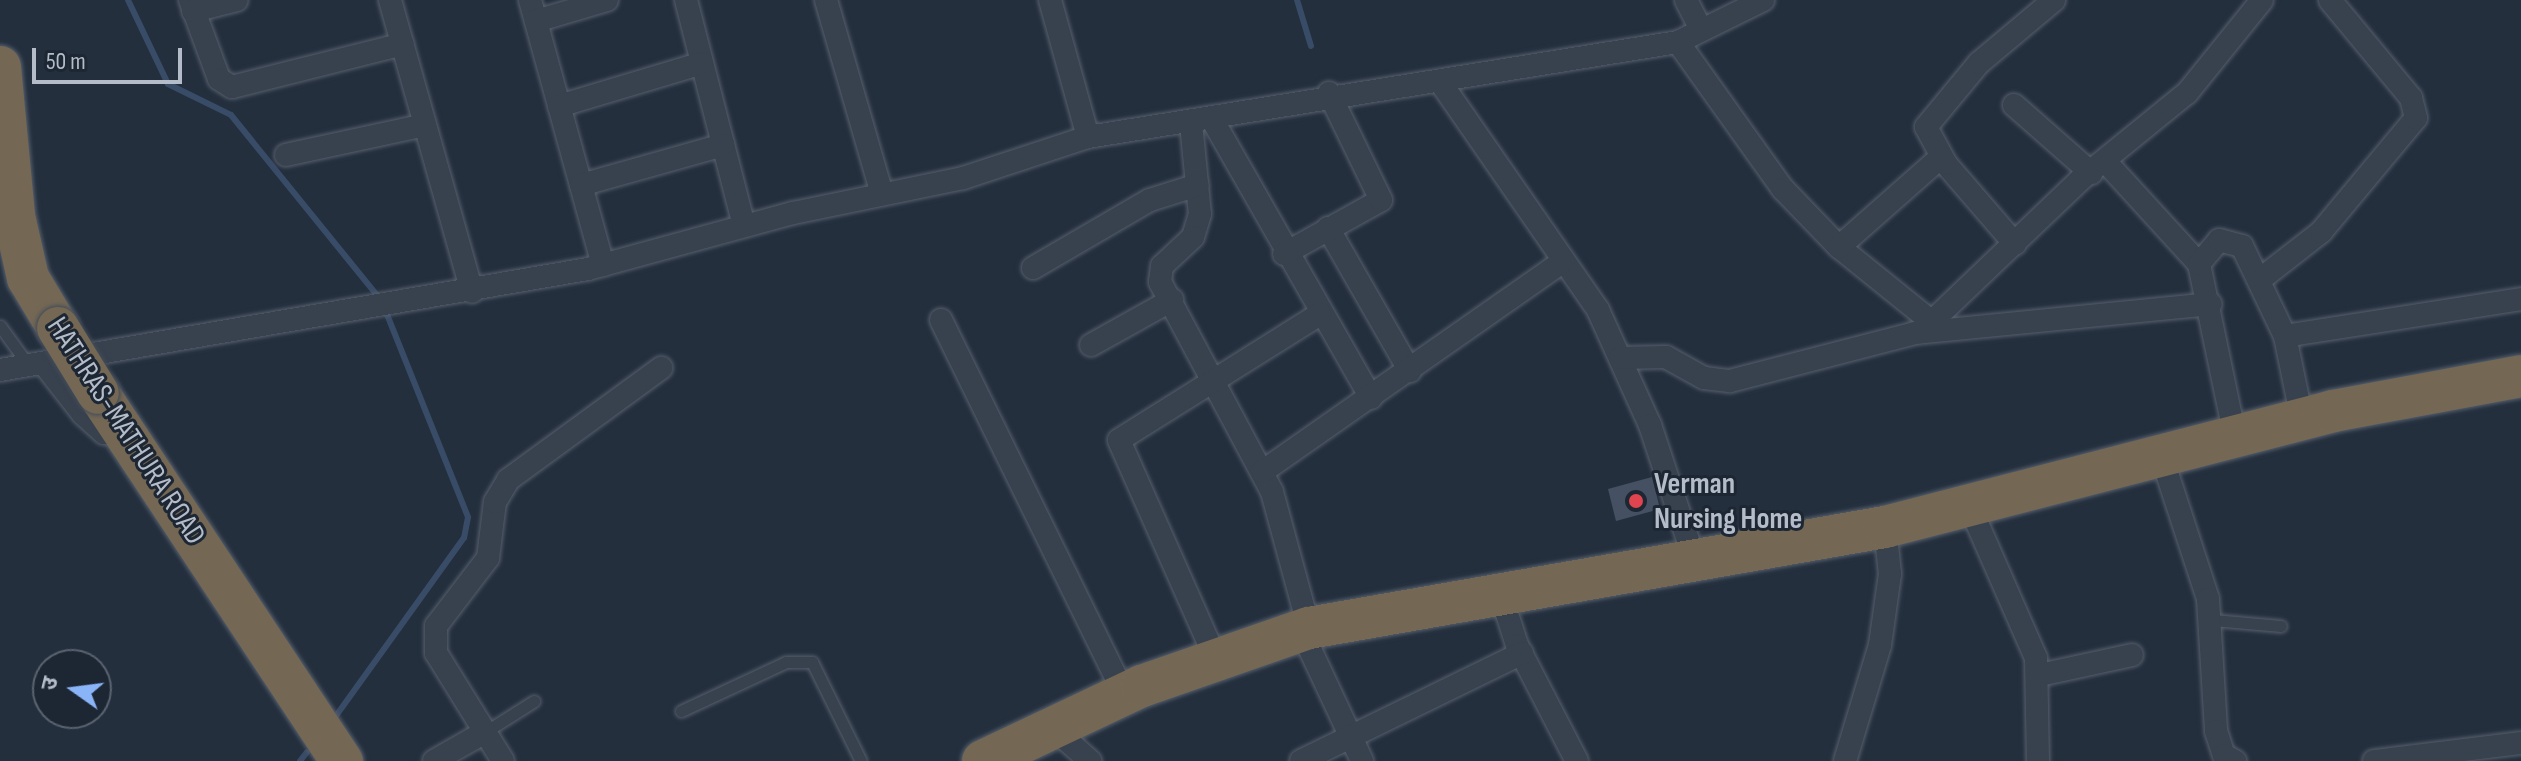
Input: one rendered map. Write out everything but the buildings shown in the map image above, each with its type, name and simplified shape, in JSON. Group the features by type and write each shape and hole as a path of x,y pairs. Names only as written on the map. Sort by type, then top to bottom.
{"highway":[{"name":"HATHRAS-MATHURA ROAD","path":"0,67 6,172 44,353 98,393 342,761"},
{"path":"983,761 1124,694 1215,657 1305,629 1500,592 1696,564 1885,527 2162,458 2302,419 2521,376"}],"street":[{"path":"237,0 192,5 219,79 232,87 403,44"},
{"path":"390,0 472,292"},
{"path":"603,265 533,10 607,0"},
{"path":"686,0 744,226"},
{"path":"826,0 882,194"},
{"path":"1050,0 1088,137"},
{"path":"1686,0 1701,30"},
{"path":"0,370 44,353 365,311 603,265 744,226 963,178 1088,137 1202,121 1329,93 1441,83 1678,42 1763,0"},
{"path":"2015,244 1941,157 1928,120 2002,40 2054,0"},
{"path":"1926,327 2098,167 2187,93 2260,3 2280,0"},
{"path":"2262,278 2321,232 2416,118 2411,98 2330,0"},
{"path":"1678,42 1774,178 1839,247 1926,327"},
{"path":"559,106 702,63"},
{"path":"1441,83 1563,261 1620,358 1696,564"},
{"path":"1284,254 1328,228 1377,206 1381,194 1329,93"},
{"path":"2014,105 2098,167 2199,264 2211,304 2235,436"},
{"path":"1202,121 1193,237 1159,274 1262,472 1305,629 1349,737 1362,761"},
{"path":"1202,121 1371,398"},
{"path":"286,155 425,125"},
{"path":"581,185 723,145"},
{"path":"1839,247 1941,157"},
{"path":"1033,268 1150,200 1198,185"},
{"path":"1328,228 1410,371"},
{"path":"2199,264 2219,240 2234,239 2262,278 2285,336 2302,419"},
{"path":"0,240 28,278"},
{"path":"1262,472 1563,261"},
{"path":"2285,336 2521,299"},
{"path":"1091,345 1172,300"},
{"path":"1620,358 1666,357 1704,378 1730,381 1926,327 2211,304"},
{"path":"1215,657 1119,440 1320,314"},
{"path":"941,320 1124,694"},
{"path":"44,353 93,423 128,435"},
{"path":"503,761 433,643 442,616 488,558 499,492 661,368"},
{"path":"2162,458 2213,620 2216,731 2224,755 2235,761"},
{"path":"1970,507 2027,627 2040,675 2038,761"},
{"path":"1845,761 1880,645 1890,574 1885,527"},
{"path":"1500,592 1522,653 1577,761"},
{"path":"1301,761 1522,653"},
{"path":"2040,675 2132,655"},
{"path":"1053,728 1090,761"},
{"path":"434,761 485,732"},
{"path":"2374,761 2521,743"}],"lane":[{"path":"0,326 44,353"},
{"path":"2213,620 2281,626"},
{"path":"681,711 786,662 812,662 861,761"},
{"path":"485,732 534,701"}],"waterway":[{"path":"128,0 168,84 231,115 381,300"},
{"path":"1297,0 1311,46"},
{"path":"333,720 464,538 468,517 385,310"},
{"path":"300,761 307,752"}],"place":[{"name":"Verman Nursing Home","path":"1636,501"}]}
